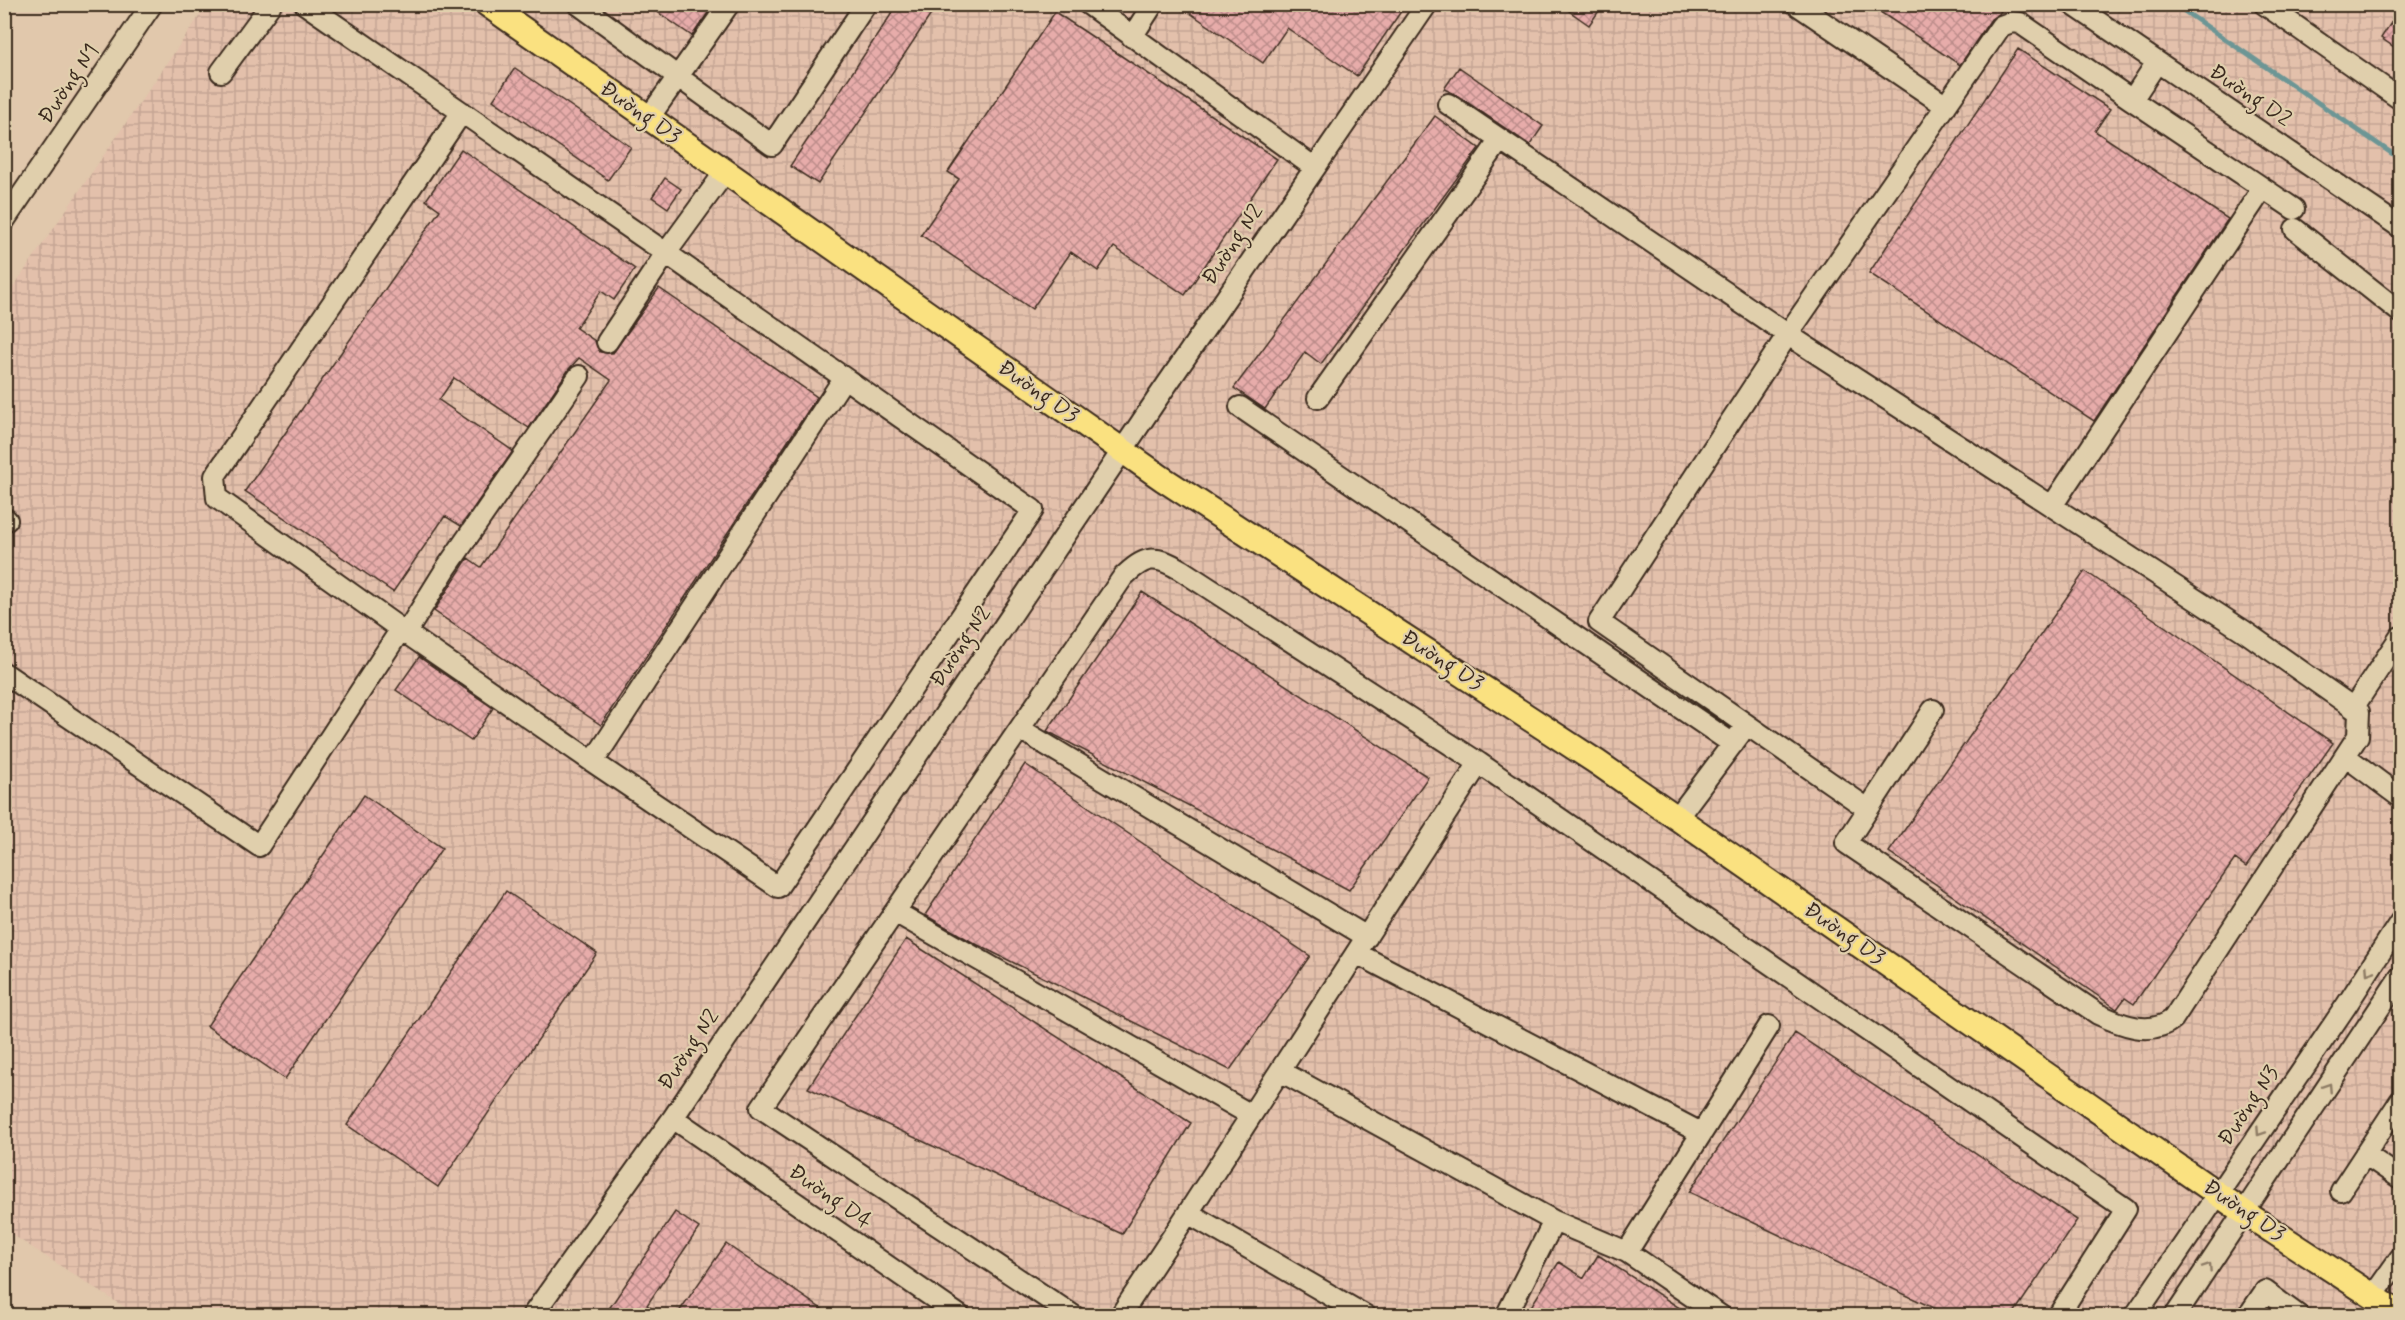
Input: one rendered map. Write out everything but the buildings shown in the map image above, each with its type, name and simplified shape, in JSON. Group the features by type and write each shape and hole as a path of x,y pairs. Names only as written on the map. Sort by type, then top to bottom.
{"main road":[{"name":"Đường D3","path":"487,4 1122,451 1588,756 2245,1213 2400,1314"}],"street":[{"name":"Đường N1","path":"4,221 13,197 152,4"},
{"path":"221,72 271,4"},
{"path":"305,4 462,112 666,253 1033,510 778,887 403,631 217,498 215,476 462,112"},
{"path":"578,4 772,145 866,4"},
{"path":"648,119 729,4"},
{"path":"1088,4 1315,168"},
{"path":"1132,37 1153,4"},
{"name":"Đường N2","path":"532,1316 673,1118 1122,451 1427,4"},
{"path":"1796,4 1946,106"},
{"name":"Đường D2","path":"2072,4 2400,226"},
{"path":"2264,4 2400,99"},
{"path":"1869,809 1599,622 1788,334 2001,26 2012,22 2020,23 2263,188 2294,219 2400,312"},
{"path":"2132,100 2157,62"},
{"path":"1448,104 1788,334 2244,631 2359,712 2358,736 2173,1019 2163,1027 2128,1027 2098,1014 1846,843 1933,710"},
{"path":"1318,398 1500,140"},
{"path":"607,342 666,253 725,172"},
{"path":"2052,506 2263,188"},
{"path":"4,673 259,846 403,631 579,376"},
{"path":"593,762 844,378"},
{"path":"1240,407 1733,744"},
{"path":"1074,1316 761,1108 1123,577 1135,565 1146,560 1158,559 1181,570 1479,763 2126,1209 2058,1316"},
{"path":"2353,708 2400,637"},
{"path":"1677,818 1747,725"},
{"path":"1020,729 1361,945 1701,1133"},
{"path":"2345,756 2400,797"},
{"path":"1120,1316 1479,763"},
{"path":"895,912 1251,1115"},
{"name":"Đường N3","path":"2135,1316 2346,1006 2400,922"},
{"path":"2175,1316 2400,977"},
{"path":"1627,1252 1769,1026"},
{"path":"1280,1071 1554,1221 1627,1252 1721,1316"},
{"path":"2341,1191 2400,1101"},
{"name":"Đường D4","path":"673,1118 960,1316"},
{"path":"2366,1154 2400,1178"},
{"path":"1188,1213 1366,1316"},
{"path":"1506,1316 1554,1221"},
{"path":"2373,1296 2400,1258"},
{"path":"2248,1316 2265,1291 2299,1316"}],"shaded area":[{"path":"207,5 2400,5 2400,1315 138,1316 5,1230 5,299"}],"waterway":[{"path":"2174,4 2400,159"}]}
